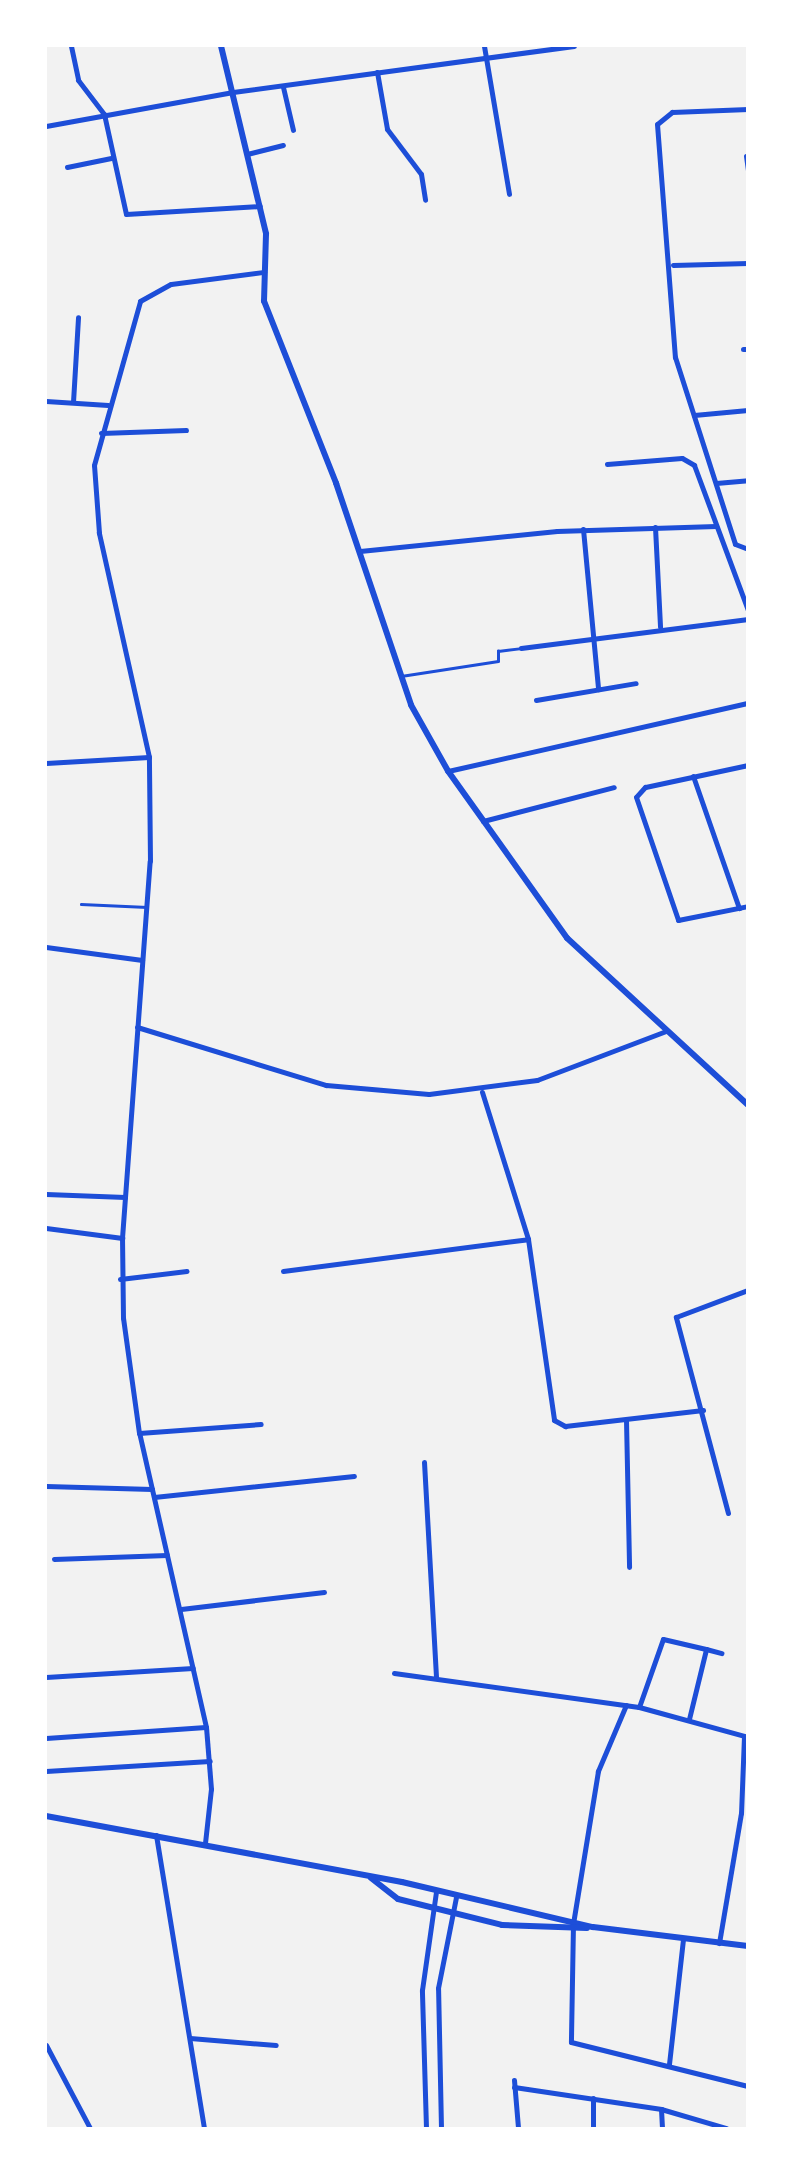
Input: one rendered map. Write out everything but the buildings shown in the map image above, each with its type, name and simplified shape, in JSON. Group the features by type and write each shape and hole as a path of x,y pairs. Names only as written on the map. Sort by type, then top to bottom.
{"street":[{"path":"71,46 78,80 104,114 111,158 129,215 260,206"},
{"path":"221,46 260,206 264,272 272,329 360,551 399,676 448,771 567,938 747,1105"},
{"path":"484,46 509,194"},
{"path":"46,126 233,92 574,46"},
{"path":"377,72 387,129 422,176 425,200"},
{"path":"284,87 293,130"},
{"path":"747,109 672,112 659,119 673,265 675,357 735,544 747,550"},
{"path":"247,154 283,145"},
{"path":"746,156 747,171"},
{"path":"67,166 111,158"},
{"path":"673,265 747,263"},
{"path":"205,1843 210,1761 206,1727 139,1433 120,1279 146,907 149,757 93,500 101,433 108,405 136,310 146,294 171,284 264,272"},
{"path":"73,402 78,317"},
{"path":"46,401 108,405"},
{"path":"694,415 747,410"},
{"path":"101,433 186,430"},
{"path":"607,464 690,461 747,610"},
{"path":"716,483 747,480"},
{"path":"360,551 583,529 716,526"},
{"path":"655,527 660,627"},
{"path":"583,529 598,689"},
{"path":"521,648 660,627 747,618"},
{"path":"536,700 636,682"},
{"path":"448,771 747,703"},
{"path":"46,763 149,757"},
{"path":"747,765 645,787 636,796 675,916 686,922 747,906"},
{"path":"693,776 739,908"},
{"path":"482,821 614,787"},
{"path":"46,947 142,960"},
{"path":"137,1027 349,1090 482,1092 537,1080 666,1031"},
{"path":"482,1092 528,1239 552,1416 565,1426 704,1410"},
{"path":"46,1194 125,1198"},
{"path":"46,1228 122,1238"},
{"path":"283,1271 528,1239"},
{"path":"120,1279 187,1271"},
{"path":"728,1513 704,1410 677,1314 747,1290"},
{"path":"626,1420 629,1567"},
{"path":"139,1433 261,1424"},
{"path":"424,1462 436,1677"},
{"path":"154,1497 354,1476"},
{"path":"46,1486 152,1489"},
{"path":"54,1559 167,1555"},
{"path":"181,1609 324,1592"},
{"path":"639,1707 663,1639 720,1653"},
{"path":"689,1719 706,1649"},
{"path":"46,1677 193,1668"},
{"path":"394,1673 639,1707 744,1736 741,1813 719,1943"},
{"path":"626,1705 598,1771 573,1926 572,2043 669,2064 747,2086"},
{"path":"46,1738 206,1727"},
{"path":"46,1771 210,1761"},
{"path":"46,1816 205,1843 436,1892 573,1926"},
{"path":"156,1833 204,2129"},
{"path":"371,1878 385,1894 452,1914 549,1931 573,1926 593,1927 683,1940 747,1945"},
{"path":"426,2129 422,2017 436,1892"},
{"path":"441,2129 438,1988 456,1897"},
{"path":"549,1931 551,1919"},
{"path":"669,2064 683,1940"},
{"path":"190,2038 276,2045"},
{"path":"46,2045 90,2129"},
{"path":"514,2080 518,2129"},
{"path":"514,2087 661,2109 726,2129"},
{"path":"593,2098 593,2129"},
{"path":"661,2109 662,2129"}],"lane":[{"path":"399,676 498,662 498,651 521,648"},
{"path":"80,904 146,907"}]}
